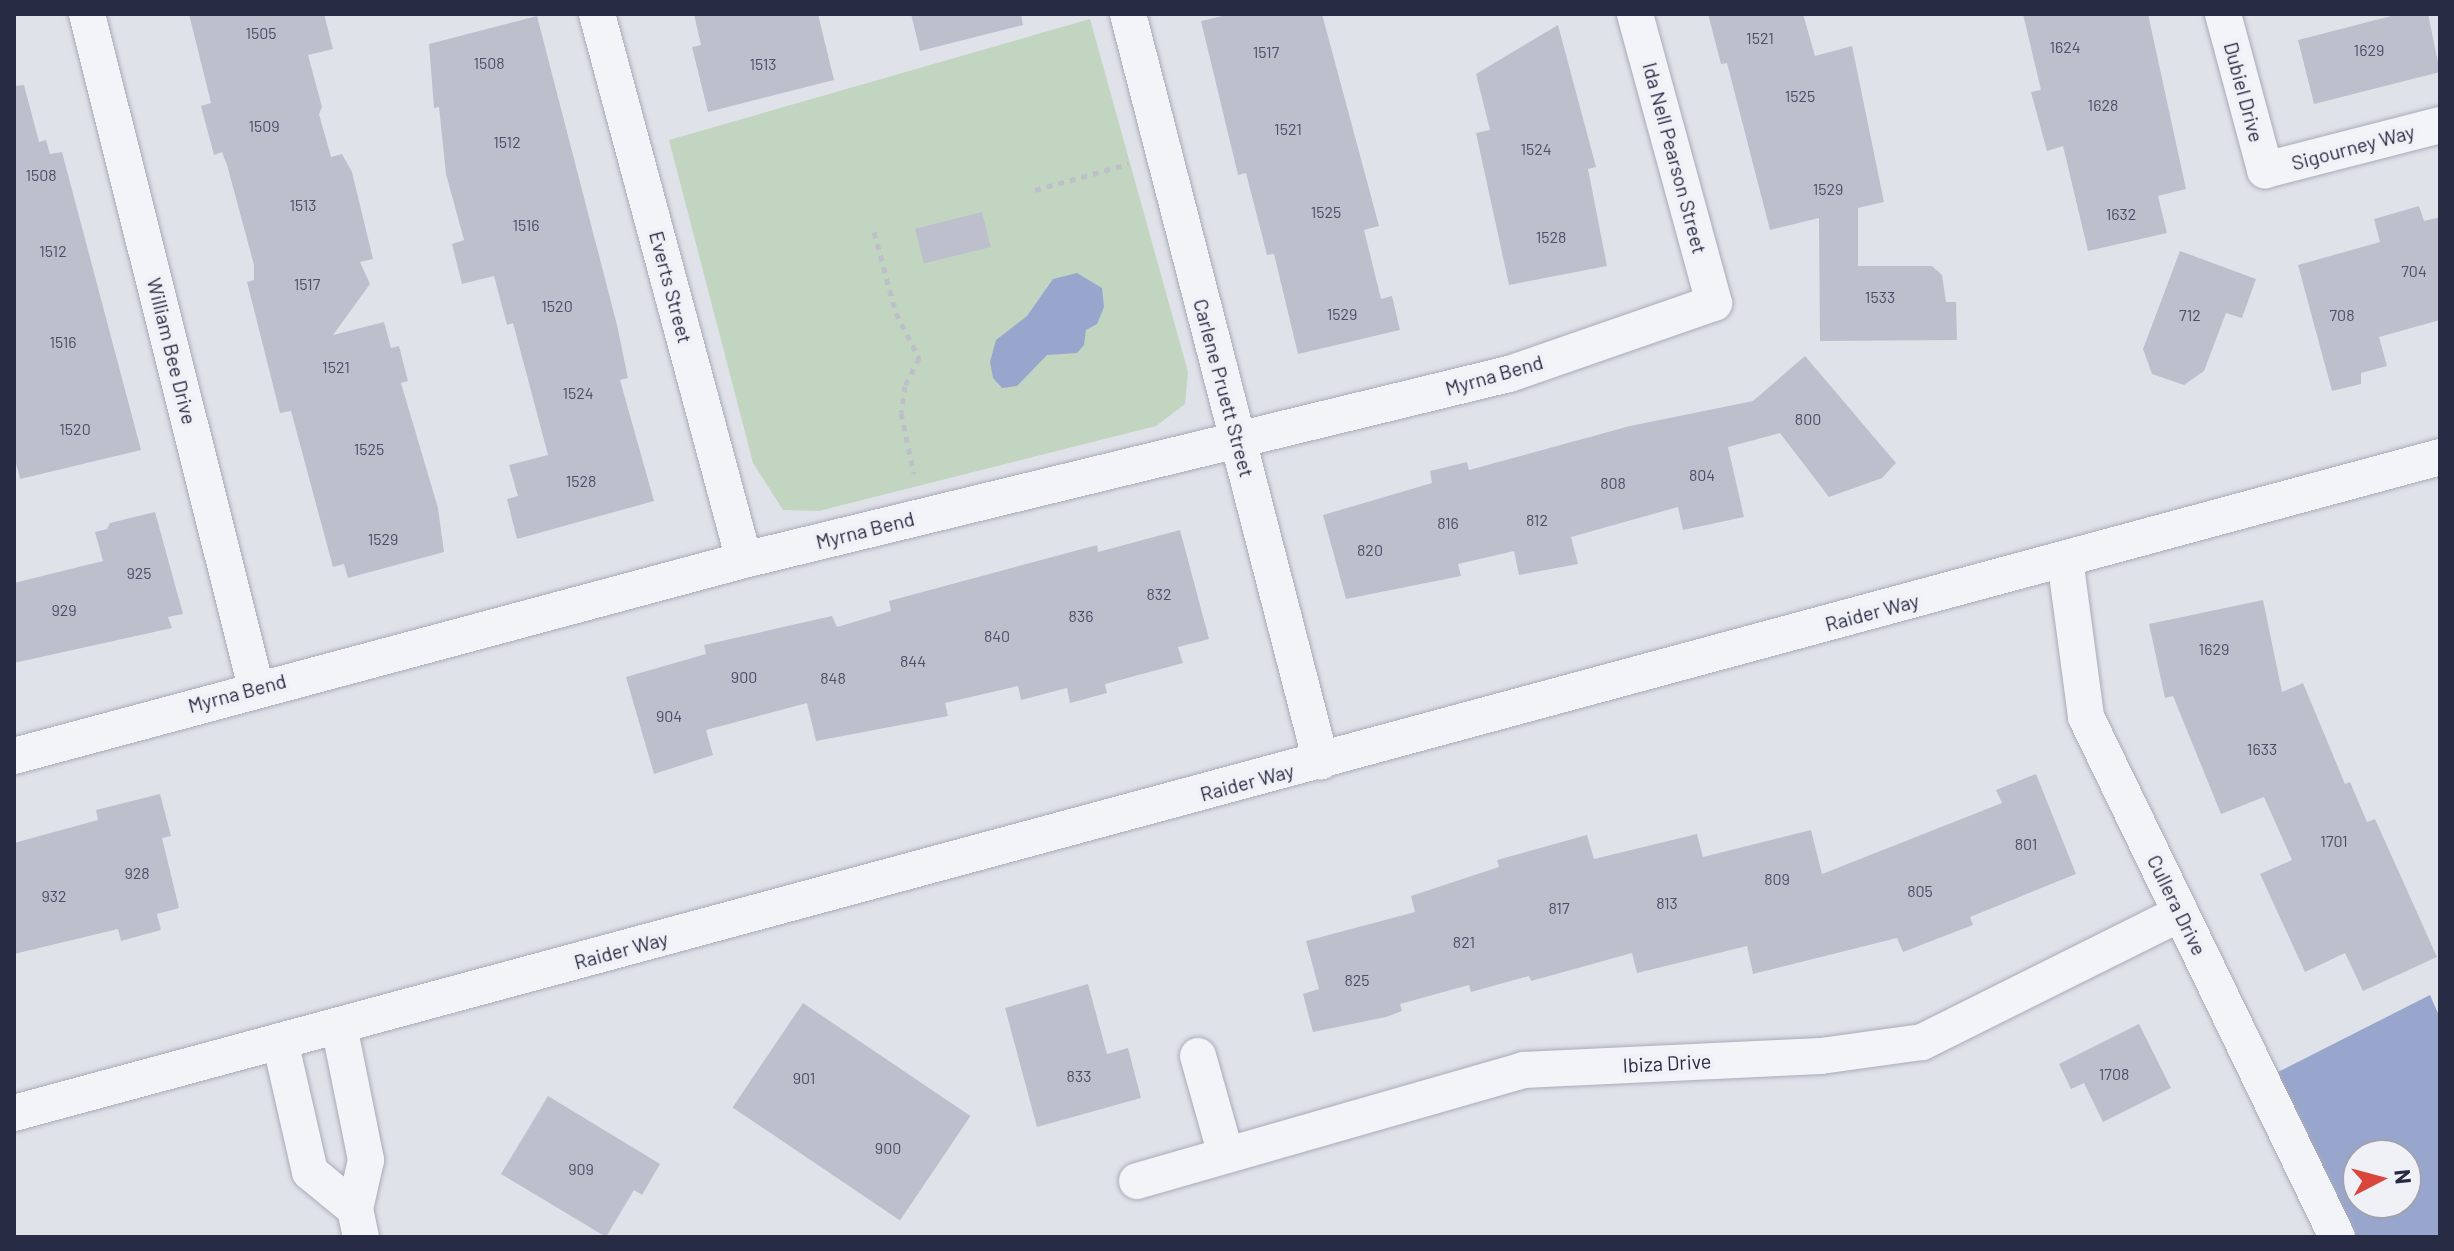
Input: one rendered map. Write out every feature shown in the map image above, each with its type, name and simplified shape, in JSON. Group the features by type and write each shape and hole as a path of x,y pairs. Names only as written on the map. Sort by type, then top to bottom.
{"street":[{"name":"William Bee Drive","path":"87,14 256,688"},
{"name":"Everts Street","path":"597,14 744,560"},
{"name":"Carlene Pruett Street","path":"1128,14 1321,762"},
{"name":"Ida Nell Pearson Street","path":"1635,14 1714,303"},
{"name":"Dubiel Drive","path":"2223,14 2265,170"},
{"name":"Sigourney Way","path":"2265,170 2440,125"},
{"name":"Myrna Bend","path":"14,756 256,688 744,560 1509,374 1714,303"},
{"name":"Raider Way","path":"14,1113 51,1100 339,1026 1321,762 2440,457"},
{"name":"Cullera Drive","path":"2065,559 2086,717 2337,1237"},
{"name":"Ibiza Drive","path":"1137,1181 1523,1070 1821,1056 1922,1042 2181,913"},
{"path":"339,1026 366,1160 358,1223"},
{"path":"280,1041 310,1172 358,1223"},
{"path":"1198,1056 1226,1155"},
{"name":"Raider Way","path":"14,1135 51,1100"}],"path":[{"path":"1035,190 1128,164"},
{"path":"874,232 896,313 919,358 905,386 901,413 914,474"}],"green space":[{"path":"1090,19 1188,372 1185,404 1156,426 819,511 783,510 753,463 669,140"}],"water":[{"path":"1077,273 1102,288 1104,307 1097,324 1086,330 1084,345 1077,353 1047,355 1017,386 1002,388 993,378 990,362 996,340 1027,316 1053,279"},
{"path":"2430,995 2440,1018 2440,1237 2355,1237 2346,1219 2422,1219 2422,1139 2342,1139 2342,1211 2274,1074"}],"building":[{"path":"189,14 324,14 333,49 308,55 322,107 319,114 331,157 342,154 352,172 373,259 360,262 370,284 333,335 384,322 391,348 399,346 408,381 401,383 438,508 444,552 348,578 344,564 333,567 291,411 280,413 247,282 254,280 254,265 227,165 222,152 214,155 201,106 211,103"},
{"path":"694,14 818,14 834,80 708,112 692,47 701,45"},
{"path":"911,14 1021,14 1023,25 920,51"},
{"path":"1231,14 1322,14 1379,226 1364,230 1381,299 1392,296 1400,330 1298,354 1274,254 1267,255 1246,173 1238,175 1201,21"},
{"path":"1708,14 1803,14 1815,56 1852,46 1884,202 1858,208 1858,266 1932,266 1942,275 1946,302 1956,302 1957,340 1820,341 1819,218 1770,230 1727,63 1721,64"},
{"path":"2023,14 2148,14 2186,189 2158,196 2167,233 2088,251 2063,146 2047,151 2031,92 2041,90"},
{"path":"2399,14 2428,14 2440,72 2314,104 2298,40"},
{"path":"537,16 617,325 628,378 620,380 654,501 517,539 507,499 518,496 509,465 548,455 513,323 507,325 494,276 462,284 452,244 464,240 446,174 439,107 434,108 429,44"},
{"path":"1558,25 1596,167 1588,169 1607,266 1509,285 1476,133 1490,130 1476,74"},
{"path":"24,85 39,142 46,140 50,154 62,152 141,450 20,479 14,455 14,86"},
{"path":"2419,206 2424,221 2440,217 2440,320 2379,337 2387,366 2361,373 2361,384 2332,391 2298,265 2380,242 2374,219"},
{"path":"982,212 991,247 924,264 915,229"},
{"path":"2180,251 2256,279 2242,318 2226,313 2204,371 2184,385 2152,374 2143,349"},
{"path":"1805,356 1896,463 1882,478 1829,497 1780,433 1728,447 1744,517 1683,530 1678,507 1571,537 1578,564 1519,575 1514,551 1458,564 1461,576 1346,599 1323,515 1432,483 1430,471 1467,462 1469,470 1630,426 1753,401"},
{"path":"155,512 183,614 168,617 172,628 14,663 14,583 103,561 95,532 107,529 110,523"},
{"path":"1180,530 1209,639 1178,647 1183,663 1105,684 1107,693 1070,703 1067,688 1021,700 1018,686 945,703 948,716 816,741 807,703 706,730 713,755 654,774 626,677 706,654 704,645 832,616 837,627 891,611 889,601 1097,545 1098,552"},
{"path":"2263,600 2282,692 2303,683 2345,784 2350,782 2367,822 2375,819 2437,957 2363,991 2345,953 2305,972 2260,874 2292,860 2264,797 2221,814 2173,696 2165,698 2149,624"},
{"path":"2036,774 2076,874 1970,917 1973,925 1903,952 1897,938 1753,974 1747,946 1637,973 1632,953 1531,981 1529,976 1471,992 1469,985 1400,1004 1402,1011 1386,1017 1313,1032 1303,994 1319,989 1306,941 1415,912 1411,896 1499,867 1497,860 1587,835 1594,859 1697,834 1703,857 1811,830 1822,874 2002,803 1996,790"},
{"path":"160,794 171,836 162,838 179,908 157,914 161,930 121,941 118,929 14,954 14,843 98,820 96,810"},
{"path":"1088,984 1107,1054 1128,1048 1141,1098 1037,1127 1005,1008"},
{"path":"803,1003 970,1116 900,1220 733,1107"},
{"path":"2139,1024 2171,1088 2103,1122 2084,1083 2071,1089 2059,1064"},
{"path":"548,1096 660,1164 642,1195 634,1190 606,1237 501,1174"}]}
